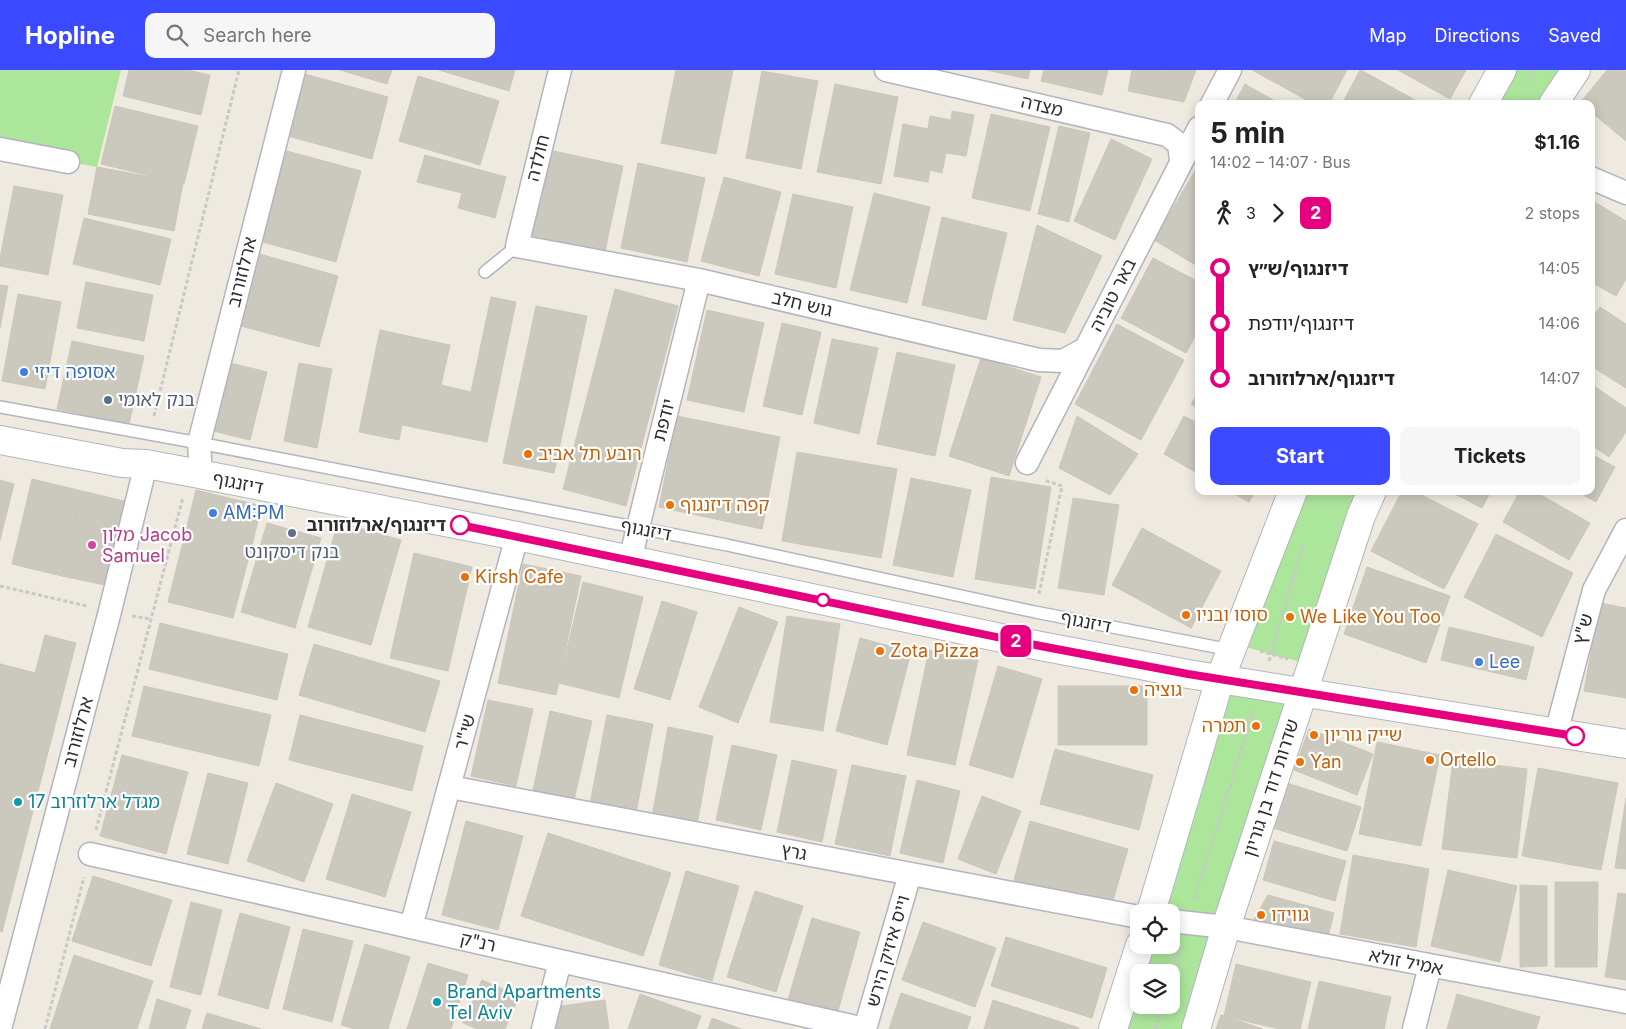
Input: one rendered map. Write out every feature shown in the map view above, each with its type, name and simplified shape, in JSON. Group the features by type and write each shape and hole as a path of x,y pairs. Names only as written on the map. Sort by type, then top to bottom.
{"street":[{"name":"ארלוזורוב","path":"195,474 198,443 294,70"},
{"name":"חולדה","path":"517,246 560,70"},
{"name":"מצדה","path":"886,70 1167,135 1179,144 1181,160"},
{"path":"1214,100 1230,70"},
{"path":"1484,100 1502,70"},
{"path":"1557,100 1576,70"},
{"name":"באר טוביה","path":"1028,462 1195,135"},
{"path":"0,149 68,162"},
{"path":"1595,180 1626,193"},
{"name":"גוש חלב","path":"517,246 698,280 1039,360 1063,361 1085,349"},
{"name":"יודפת","path":"630,560 698,280"},
{"name":"דיזנגוף","path":"0,440 122,463 146,464 517,536 1030,644 1261,686 1626,744"},
{"name":"ארלוזורוב","path":"0,1029 110,611 146,464"},
{"path":"1153,904 1220,679 1291,495"},
{"name":"שדרות דוד בן גוריון","path":"1196,1029 1226,927 1370,495"},
{"name":"ש\"ץ","path":"1556,733 1594,590 1626,530"},
{"name":"שי\"ר","path":"411,927 517,536"},
{"name":"גרץ","path":"450,787 1130,915"},
{"name":"רנ\"ק","path":"90,854 866,1029"},
{"name":"וייס איזיק הירש","path":"866,1029 910,874"},
{"name":"אמיל זולא","path":"1180,922 1226,927 1626,1002"},
{"path":"1113,1029 1137,954"},
{"path":"543,1029 560,961"},
{"path":"1414,1029 1430,966"}],"lane":[{"path":"485,272 517,246"},
{"name":"דיזנגוף","path":"0,407 198,443 727,545 1035,612 1232,650"}],"path":[{"path":"149,435 240,70"},
{"path":"1028,462 1023,473 1062,486 1035,612"},
{"path":"45,1029 151,620 195,474"},
{"path":"1180,919 1261,686 1305,539"},
{"path":"0,586 151,620"},
{"path":"1155,1029 1159,1014"}],"green space":[{"path":"0,70 121,70 97,167 0,149"},
{"path":"1507,70 1576,70 1556,100 1491,100"},
{"path":"1291,495 1372,495 1312,665 1234,644"},
{"path":"1219,685 1301,699 1193,1029 1111,1029 1130,972 1130,1014 1180,1014 1180,964 1133,964 1136,954 1180,954 1180,904 1150,904"}],"building":[{"path":"129,70 187,70 210,75 201,115 123,96"},
{"path":"340,70 392,70 387,84"},
{"path":"439,70 515,70 509,91"},
{"path":"676,70 733,70 716,154 661,143"},
{"path":"986,70 1030,70 1028,79"},
{"path":"1044,70 1108,70 1102,95 1041,81"},
{"path":"1132,70 1163,70 1158,97 1128,91"},
{"path":"1163,70 1196,70 1184,102 1158,97"},
{"path":"1252,70 1347,70 1331,100 1307,100"},
{"path":"1361,70 1415,100 1344,100"},
{"path":"1398,70 1466,70 1450,99"},
{"path":"1607,70 1626,71 1626,141 1595,115 1595,100 1582,100"},
{"path":"762,71 818,81 801,169 746,158"},
{"path":"305,74 388,97 372,159 288,136"},
{"path":"418,76 499,101 480,165 399,141"},
{"path":"835,84 898,97 881,184 817,172"},
{"path":"1245,84 1273,100 1236,100"},
{"path":"115,106 198,126 184,184 101,164"},
{"path":"952,111 974,115 966,156 946,153 942,173 930,170 928,182 894,176 903,124 928,129 930,116 951,120"},
{"path":"991,114 1050,127 1030,211 972,198"},
{"path":"1059,126 1090,133 1069,222 1038,214"},
{"path":"1111,139 1152,159 1115,240 1074,221"},
{"path":"544,149 623,166 605,251 525,234"},
{"path":"283,150 361,171 336,262 259,241"},
{"path":"425,155 506,177 495,218 458,208 462,193 417,182"},
{"path":"638,163 705,178 687,262 621,248"},
{"path":"97,167 183,183 174,231 88,214"},
{"path":"1195,171 1195,265 1154,240"},
{"path":"724,177 781,192 759,276 701,261"},
{"path":"14,186 63,195 48,275 0,266"},
{"path":"874,193 930,207 907,303 850,290"},
{"path":"793,194 853,207 836,288 775,274"},
{"path":"1595,202 1603,207 1595,221"},
{"path":"1603,207 1626,221 1626,279 1616,296 1595,284 1595,221"},
{"path":"942,217 1007,233 986,320 922,305"},
{"path":"84,218 171,239 160,285 73,264"},
{"path":"1037,225 1102,256 1065,333 1013,320"},
{"path":"256,253 338,276 319,347 237,325"},
{"path":"1153,258 1195,280 1195,336 1186,353 1121,318"},
{"path":"86,282 153,295 144,341 77,328"},
{"path":"0,285 8,286 0,328"},
{"path":"615,289 678,306 626,506 563,489"},
{"path":"18,294 61,302 45,389 2,381"},
{"path":"491,297 516,302 487,442 402,425 399,440 359,432 380,330 450,345 441,385 471,392"},
{"path":"536,306 587,316 554,473 503,463"},
{"path":"1600,307 1626,324 1626,388 1595,369 1595,314"},
{"path":"707,310 764,323 744,412 687,400"},
{"path":"782,323 821,332 802,415 763,406"},
{"path":"1117,324 1184,360 1141,440 1075,404"},
{"path":"832,339 878,348 859,434 814,423"},
{"path":"72,341 144,356 129,424 57,409"},
{"path":"897,352 955,365 935,456 877,444"},
{"path":"981,358 1041,377 1009,476 949,456"},
{"path":"226,362 267,372 250,440 209,430"},
{"path":"299,363 332,369 317,448 284,441"},
{"path":"1595,387 1626,408 1626,432 1609,457 1595,448"},
{"path":"1195,398 1195,406 1191,404"},
{"path":"677,416 780,437 762,529 659,507"},
{"path":"1077,416 1138,454 1110,495 1059,468"},
{"path":"1184,416 1195,422 1195,472 1164,454"},
{"path":"797,452 897,469 881,558 782,541"},
{"path":"1595,456 1615,467 1596,502 1583,495 1595,495"},
{"path":"991,477 1051,487 1035,589 975,579"},
{"path":"911,478 971,490 953,577 893,565"},
{"path":"32,479 82,491 62,576 12,564"},
{"path":"0,480 14,484 0,540"},
{"path":"196,490 262,506 233,618 168,602"},
{"path":"82,491 124,501 105,585 62,576"},
{"path":"1236,495 1253,495 1249,502"},
{"path":"1400,495 1422,495 1478,524 1444,589 1371,551"},
{"path":"1457,495 1489,495 1482,508"},
{"path":"1518,495 1541,495 1590,523 1569,560 1503,522"},
{"path":"1073,498 1119,505 1104,595 1058,588"},
{"path":"338,522 401,540 371,645 308,627"},
{"path":"267,523 321,538 295,628 241,612"},
{"path":"1142,528 1221,571 1191,628 1112,585"},
{"path":"1496,534 1573,573 1542,637 1464,597"},
{"path":"414,553 472,567 448,671 390,658"},
{"path":"523,564 581,576 556,695 498,683"},
{"path":"1367,567 1450,596 1426,663 1344,634"},
{"path":"583,582 643,597 619,698 559,683"},
{"path":"662,601 697,612 670,700 634,689"},
{"path":"1600,603 1626,608 1626,698 1584,691"},
{"path":"739,607 778,622 738,723 699,707"},
{"path":"787,616 840,624 823,731 770,722"},
{"path":"160,623 288,654 277,700 149,669"},
{"path":"1449,627 1534,647 1526,680 1441,660"},
{"name":"מגדל ארלוזרוב 17","path":"45,635 76,643 2,932 0,931 0,664 35,673"},
{"path":"860,638 911,652 887,745 836,731"},
{"path":"314,644 440,681 425,732 299,695"},
{"path":"929,650 978,660 955,765 907,755"},
{"path":"0,664 35,673 16,744 0,740"},
{"path":"998,666 1042,679 1013,778 969,765"},
{"path":"144,686 271,715 259,766 132,736"},
{"path":"1058,686 1147,686 1147,745 1058,745"},
{"path":"488,700 533,709 516,786 471,776"},
{"path":"550,711 592,721 574,800 533,790"},
{"path":"300,715 423,746 412,791 289,760"},
{"path":"607,715 653,724 636,813 590,804"},
{"path":"668,727 713,736 697,825 652,817"},
{"path":"1309,729 1373,754 1357,795 1294,770"},
{"path":"1377,742 1440,755 1421,846 1359,834"},
{"path":"732,745 777,755 761,830 716,820"},
{"path":"1055,749 1153,775 1139,830 1040,804"},
{"path":"122,755 188,772 166,854 100,836"},
{"path":"792,760 837,770 822,842 777,832"},
{"path":"1453,760 1527,769 1517,858 1442,849"},
{"path":"852,765 906,776 890,856 835,844"},
{"path":"1538,768 1618,783 1601,870 1522,856"},
{"path":"208,773 248,783 228,864 187,854"},
{"path":"917,780 960,791 943,863 900,853"},
{"path":"276,783 333,804 304,882 247,861"},
{"path":"1287,783 1361,807 1347,851 1273,828"},
{"path":"352,794 411,812 385,897 326,879"},
{"path":"982,796 1021,811 996,874 958,859"},
{"path":"1626,798 1626,869 1615,868"},
{"path":"466,821 523,836 498,930 442,915"},
{"path":"1030,821 1128,849 1111,907 1014,880"},
{"path":"548,833 671,873 643,956 521,916"},
{"path":"1274,841 1346,861 1335,901 1263,880"},
{"path":"1353,855 1429,869 1416,947 1340,934"},
{"path":"1448,870 1517,886 1500,962 1431,946"},
{"path":"686,871 739,886 712,981 659,965"},
{"path":"93,876 172,900 151,966 72,941"},
{"path":"1555,882 1598,882 1597,967 1555,967"},
{"path":"1520,885 1547,886 1547,966 1520,967"},
{"path":"755,891 803,906 776,992 727,977"},
{"path":"1618,893 1626,894 1626,980 1605,977"},
{"path":"1268,895 1334,913 1327,940 1254,919"},
{"path":"191,902 222,910 201,995 170,987"},
{"path":"240,913 290,927 268,1009 218,995"},
{"path":"812,918 860,932 836,1018 787,1003"},
{"path":"923,922 996,948 975,1007 902,980"},
{"path":"303,929 353,941 332,1022 283,1009"},
{"path":"1006,937 1107,968 1092,1018 991,986"},
{"path":"365,944 410,957 388,1029 355,1029 341,1025"},
{"path":"74,955 153,981 137,1029 50,1029"},
{"name":"Brand Apartments Tel Aviv","path":"428,963 468,975 451,1029 407,1029"},
{"path":"1236,964 1311,982 1300,1029 1279,1029 1224,1016"},
{"path":"482,980 519,996 505,1029 477,1029 463,1023"},
{"path":"1319,981 1391,997 1384,1029 1308,1029"},
{"path":"901,993 971,1017 967,1029 889,1029"},
{"path":"640,994 701,1016 696,1029 628,1029"},
{"path":"1457,994 1540,1017 1536,1029 1447,1029"},
{"path":"157,999 191,1010 185,1029 149,1029"},
{"path":"605,1000 609,1029 551,1029 548,1008"},
{"path":"993,1000 1079,1028 984,1029"},
{"path":"207,1013 261,1029 202,1029"},
{"path":"1221,1015 1263,1029 1216,1029"},
{"path":"712,1018 741,1029 708,1029"}],"bus line":[{"name":"2","path":"460,525 1030,644 1188,674 1575,736"}],"place":[{"name":"אסופה דיזי","path":"24,372"},
{"name":"בנק לאומי","path":"108,400"},
{"name":"רובע תל אביב","path":"528,454"},
{"name":"קפה דיזנגוף","path":"670,505"},
{"name":"AM:PM","path":"213,513"},
{"name":"דיזנגוף/ארלוזורוב","path":"460,525"},
{"name":"בנק דיסקונט","path":"292,533"},
{"name":"מלון Jacob Samuel","path":"92,545"},
{"name":"Kirsh Cafe","path":"465,577"},
{"name":"סוסו ובניו","path":"1186,615"},
{"name":"We Like You Too","path":"1290,617"},
{"name":"Zota Pizza","path":"880,651"},
{"name":"Lee","path":"1479,662"},
{"name":"גוציה","path":"1134,690"},
{"name":"תמרה","path":"1256,726"},
{"name":"שייק גוריון","path":"1314,735"},
{"name":"Ortello","path":"1430,760"},
{"name":"Yan","path":"1300,762"},
{"name":"מגדל ארלוזרוב 17","path":"18,802"},
{"name":"גווידו","path":"1261,915"},
{"name":"Brand Apartments Tel Aviv","path":"437,1002"}]}
